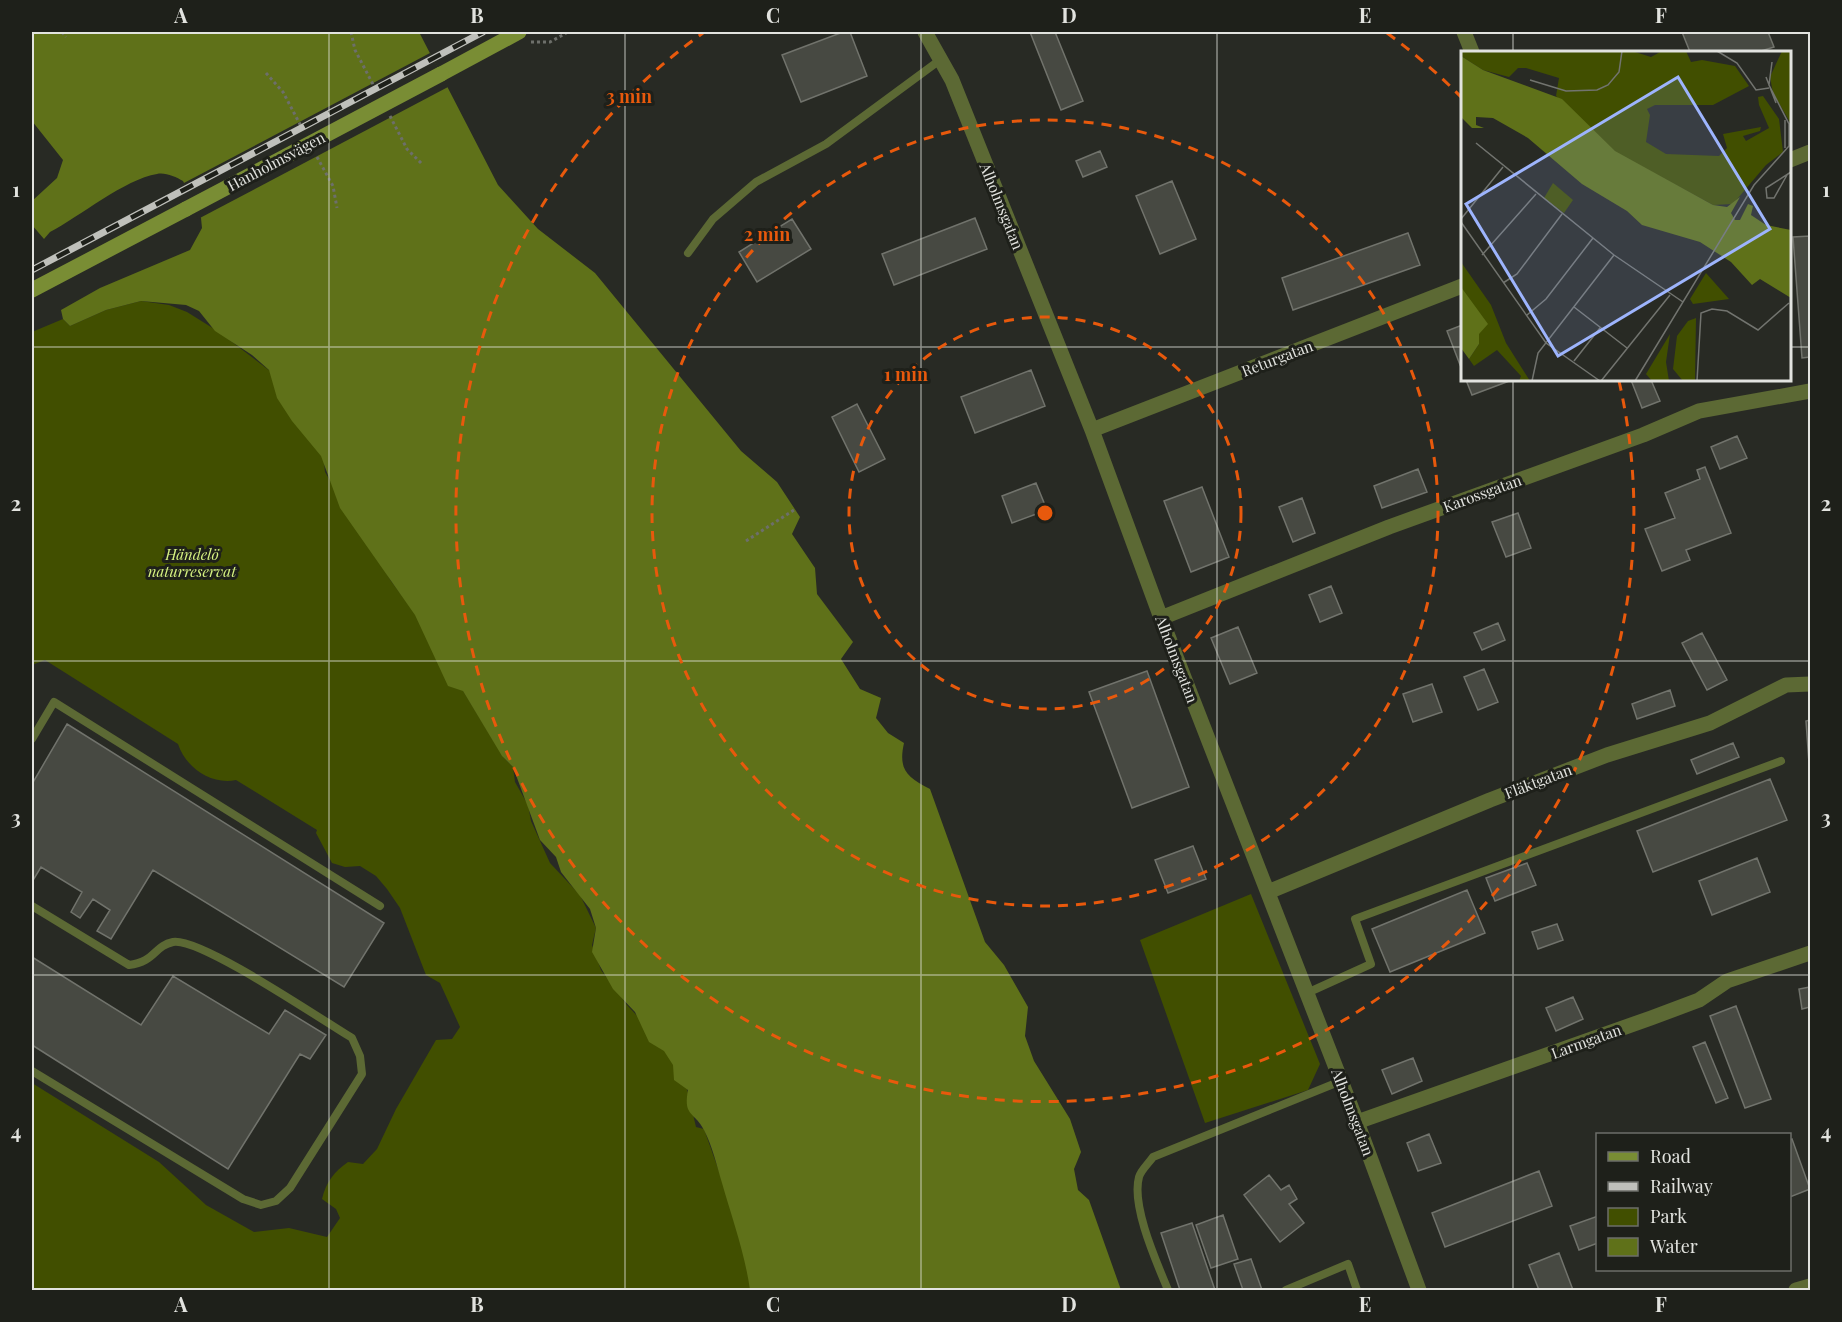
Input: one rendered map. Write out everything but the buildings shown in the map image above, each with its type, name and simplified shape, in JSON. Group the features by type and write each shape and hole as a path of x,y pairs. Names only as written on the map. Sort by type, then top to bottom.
{"street":[{"name":"Hanholmsvägen","path":"32,290 519,32"},
{"name":"Alholmsgatan","path":"925,32 956,91 1092,430 1161,618 1358,1122 1419,1290"},
{"path":"1464,32 1472,51"},
{"path":"1791,160 1810,152"},
{"name":"Returgatan","path":"1092,430 1461,286"},
{"name":"Karossgatan","path":"1161,618 1389,527 1643,435 1699,411 1810,391"},
{"name":"Fläktgatan","path":"1268,892 1554,775 1607,755 1710,723 1786,685 1810,684"},
{"name":"Larmgatan","path":"1358,1122 1670,1011 1699,1000 1726,981 1810,953"},
{"path":"1796,1290 1810,1286"}],"lane":[{"path":"688,253 713,219 756,182 826,144 940,60"},
{"path":"32,739 54,702 380,906"},
{"path":"1307,993 1371,964 1355,920 1781,761"},
{"path":"32,906 129,965 144,963 161,947 175,942 208,951 352,1038 360,1056 362,1074 290,1188 276,1201 261,1205 243,1199 180,1163 32,1071"},
{"path":"1168,1290 1144,1228 1139,1196 1139,1176 1153,1157 1341,1082"},
{"path":"1286,1290 1348,1264 1357,1290"}],"path":[{"path":"62,32 66,37"},
{"path":"746,540 795,510"}],"green space":[{"name":"Händelö naturreservat","path":"141,301 169,305 187,312 219,332 270,371 323,453 325,472 391,581 420,620 504,758 513,767 515,782 528,805 531,821 550,863 580,895 596,928 592,945 601,970 627,1005 667,1048 683,1072 696,1127 704,1129 761,1290 32,1290 32,1083 159,1162 206,1205 254,1232 289,1228 327,1237 340,1218 336,1209 322,1199 328,1182 348,1162 363,1164 377,1149 396,1109 436,1040 452,1039 460,1027 440,983 426,975 400,908 376,876 360,866 345,867 332,863 316,833 317,830 236,780 218,780 201,773 187,760 178,744 45,660 32,665 32,332 63,319 70,326 106,310"},
{"path":"1251,894 1320,1064 1308,1090 1205,1123 1140,940"}],"water":[{"path":"32,32 419,32 498,185 538,229 595,273 741,451 777,482 800,517 792,534 815,568 817,594 853,642 841,659 860,689 881,698 876,718 888,733 904,743 902,760 906,772 915,781 930,789 985,942 1004,965 1028,1007 1025,1036 1034,1061 1070,1119 1081,1152 1074,1169 1078,1190 1089,1200 1121,1290 750,1290 742,1250 712,1149 704,1130 688,1110 688,1090 674,1080 673,1065 664,1051 649,1042 635,1012 613,989 592,952 596,928 590,909 561,872 556,857 540,840 513,767 502,756 463,691 448,686 415,615 340,508 321,456 292,421 277,398 269,370 252,355 215,331 199,311 186,305 141,301 106,310 70,326 63,319 61,310 100,288 190,250 202,228 201,218 183,181 170,175 160,174 144,177 131,183 50,232 44,239 32,225 32,201 57,178 63,160 32,121"}],"pier":[{"path":"430,53 448,87 198,219 182,184"}],"railway":[{"path":"32,270 483,32"}]}
